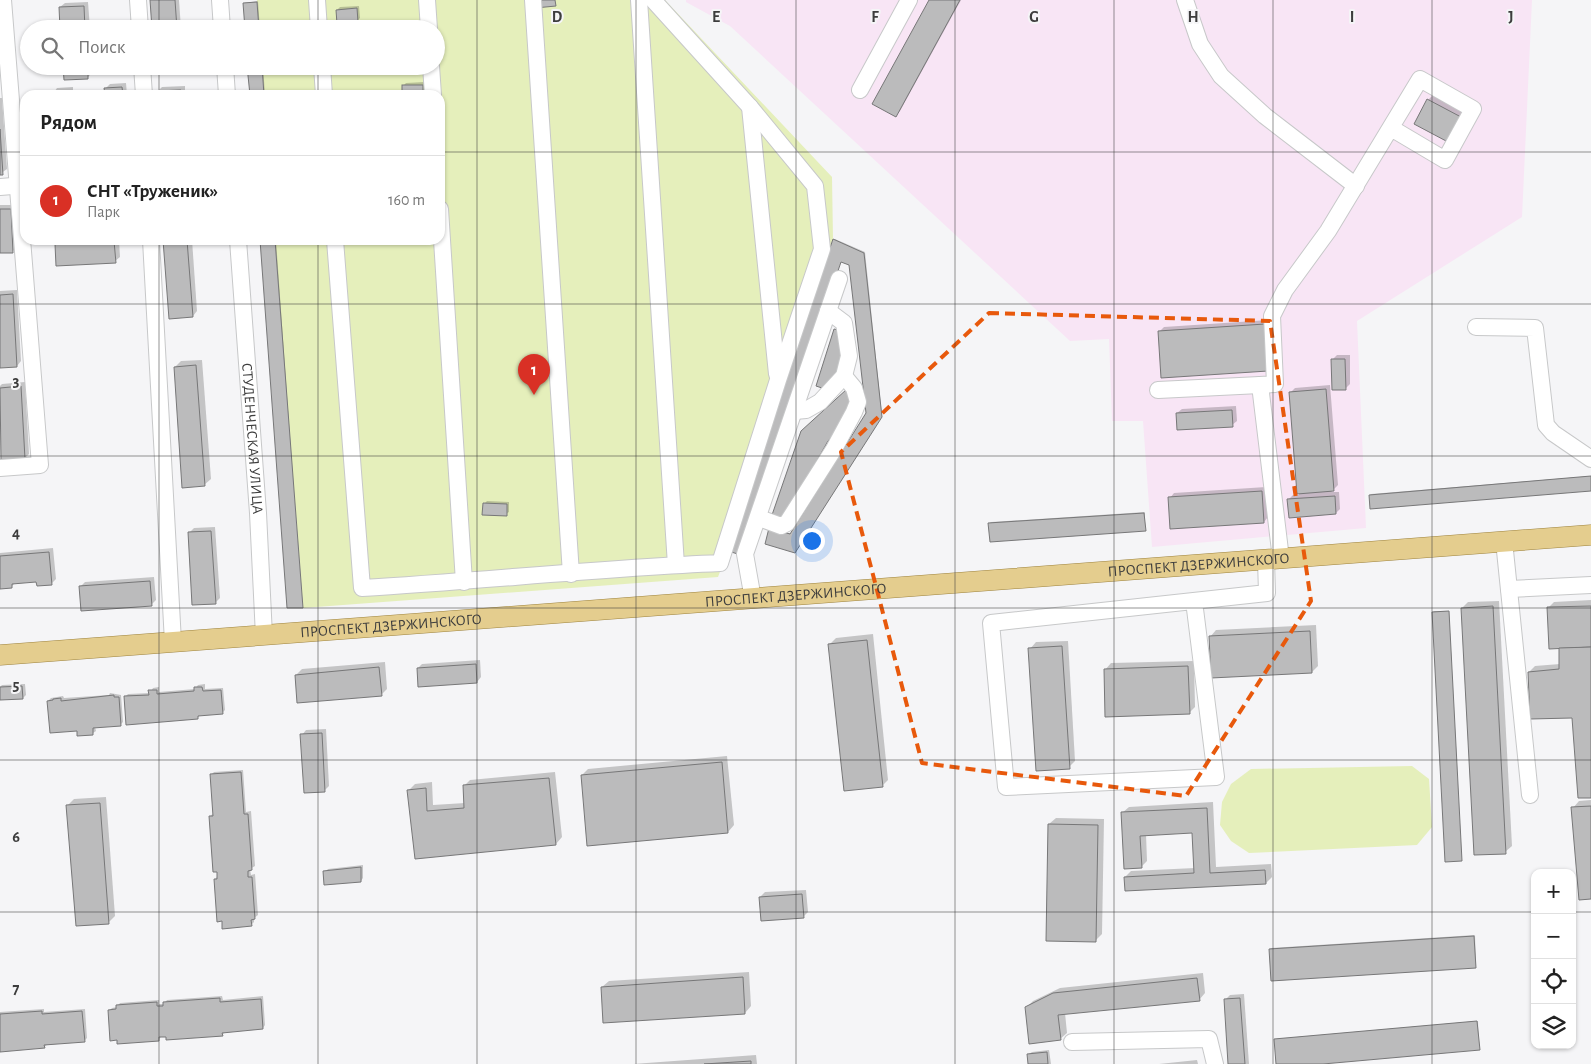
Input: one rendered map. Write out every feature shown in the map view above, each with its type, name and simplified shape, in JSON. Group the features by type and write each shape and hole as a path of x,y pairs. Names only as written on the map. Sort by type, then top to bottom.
{"main road":[{"name":"ПРОСПЕКТ ДЗЕРЖИНСКОГО","path":"0,655 1591,535"}],"street":[{"path":"3,0 20,175"},
{"path":"138,0 139,20"},
{"path":"220,0 221,20"},
{"path":"317,0 318,20"},
{"path":"427,0 428,20"},
{"path":"533,0 571,574"},
{"path":"639,0 676,565"},
{"path":"335,245 362,588 720,563 822,249 816,186 750,107 652,0"},
{"path":"860,90 909,0"},
{"path":"1185,0 1200,44 1221,76 1265,116 1356,186"},
{"path":"143,75 144,90"},
{"path":"226,75 227,90"},
{"path":"323,75 324,90"},
{"path":"432,75 433,90"},
{"path":"1158,390 1275,384 1272,316 1285,290 1328,231 1420,79 1473,109 1444,160 1391,128"},
{"path":"750,107 778,380"},
{"path":"0,186 20,185"},
{"path":"0,468 40,465 25,245"},
{"path":"151,245 173,642"},
{"name":"СТУДЕНЧЕСКАЯ УЛИЦА","path":"238,245 258,513 264,636"},
{"path":"442,245 464,582"},
{"path":"753,599 746,554 839,279"},
{"path":"795,411 806,410 820,402 844,376 849,356 844,323 828,311"},
{"path":"1476,327 1535,328 1546,425 1552,433 1591,459"},
{"path":"759,518 781,526 787,523 834,449 858,402 854,388 844,376"},
{"path":"1194,601 1216,777 1006,788 991,623 1267,593 1273,559 1260,385"},
{"path":"1504,541 1530,795"},
{"path":"1509,589 1591,585"},
{"path":"1072,1042 1209,1039 1215,1064"}],"highlighted area":[{"path":"989,313 1270,321 1311,601 1186,796 922,763 841,452"}],"shaded area":[{"path":"686,0 1532,0 1522,217 1357,321 1366,528 1152,547 1143,421 1112,421 1109,339 1070,341 730,26 686,2"}],"green space":[{"path":"257,0 665,0 832,177 833,239 718,577 303,608 275,245 445,245 445,90 264,90 263,75 445,75 445,20 258,20"},
{"path":"1412,766 1429,779 1432,827 1417,845 1249,853 1231,841 1220,825 1222,802 1231,784 1251,769"}],"building":[{"path":"150,0 175,0 176,20 151,20"},
{"path":"535,0 555,0 556,6 535,8"},
{"path":"929,0 960,0 896,117 872,104"},
{"path":"257,2 258,20 244,20 243,3"},
{"path":"84,6 85,20 60,20 59,7"},
{"path":"357,8 358,20 337,20 336,10"},
{"path":"64,75 88,75 88,79 64,80"},
{"path":"248,75 263,75 264,90 249,90"},
{"path":"402,85 423,85 423,90 402,90"},
{"path":"122,87 122,90 104,90 104,88"},
{"path":"1427,99 1461,117 1448,142 1414,124"},
{"path":"0,129 3,175 0,175"},
{"path":"0,209 11,209 13,253 0,253"},
{"path":"833,239 864,253 882,417 795,553 765,544 769,528 790,534 866,413 849,265 841,262 741,555 728,551"},
{"path":"55,245 114,245 116,263 56,266"},
{"path":"163,245 187,245 193,317 169,319"},
{"path":"260,245 275,245 303,608 287,608"},
{"path":"13,294 17,367 0,368 0,295"},
{"path":"1265,324 1268,371 1161,378 1158,331"},
{"path":"834,329 843,331 847,363 822,388 816,386"},
{"path":"1331,359 1345,359 1346,390 1332,390"},
{"path":"196,365 205,486 182,488 174,367"},
{"path":"21,386 25,459 1,461 0,388"},
{"path":"847,389 855,395 850,417 828,441 784,519 772,515 801,431"},
{"path":"1326,389 1334,491 1297,494 1289,392"},
{"path":"1232,410 1233,427 1177,430 1176,413"},
{"path":"1591,476 1591,491 1370,509 1369,495"},
{"path":"1262,491 1264,523 1170,529 1168,497"},
{"path":"1335,496 1336,514 1289,518 1287,499"},
{"path":"483,503 507,504 507,516 482,515"},
{"path":"1144,513 1146,531 990,542 988,523"},
{"path":"211,531 216,604 192,605 188,532"},
{"path":"49,552 52,585 37,586 36,582 12,584 12,588 0,589 0,556"},
{"path":"150,581 152,606 81,611 79,586"},
{"path":"1493,606 1506,854 1474,855 1461,608"},
{"path":"1591,606 1591,647 1549,649 1547,607"},
{"path":"1449,611 1462,861 1445,862 1432,612"},
{"path":"1310,631 1312,673 1211,678 1209,636"},
{"path":"867,640 883,787 844,791 828,644"},
{"path":"1062,646 1070,769 1036,771 1028,648"},
{"path":"1591,647 1591,798 1578,798 1572,718 1530,719 1528,672 1559,669 1559,648"},
{"path":"476,664 477,683 418,687 417,668"},
{"path":"1188,666 1190,714 1105,717 1104,669"},
{"path":"379,667 382,696 297,703 295,675"},
{"path":"22,686 23,699 0,700 0,687"},
{"path":"194,687 202,687 203,691 221,690 223,714 198,716 198,719 126,725 124,696 149,695 148,690 157,690 157,694 194,691"},
{"path":"114,695 114,697 119,697 121,726 93,728 93,735 77,736 77,731 50,733 47,701 61,698 61,701"},
{"path":"322,733 325,792 304,793 300,734"},
{"path":"722,762 728,833 587,846 581,775"},
{"path":"241,772 244,814 248,814 252,870 248,871 248,877 252,877 255,919 251,920 252,926 222,929 222,921 217,922 214,879 217,879 217,872 213,872 209,816 213,816 210,774"},
{"path":"549,778 556,845 415,859 407,790 426,788 427,811 464,808 463,785"},
{"path":"100,803 109,924 76,926 66,805"},
{"path":"1591,806 1591,899 1579,900 1571,807"},
{"path":"1207,808 1210,873 1265,870 1266,884 1125,891 1124,877 1194,873 1192,833 1140,836 1142,868 1124,869 1121,812"},
{"path":"1048,824 1098,825 1096,942 1046,941"},
{"path":"361,867 361,882 324,885 323,871"},
{"path":"802,894 804,918 761,921 759,897"},
{"path":"1474,936 1476,968 1271,981 1269,949"},
{"path":"743,977 745,1014 603,1023 601,987"},
{"path":"1197,978 1200,1001 1058,1015 1061,1040 1029,1044 1025,1007 1053,993"},
{"path":"220,998 220,1002 261,999 263,1029 222,1033 223,1036 166,1040 166,1037 159,1037 159,1041 117,1044 117,1040 110,1041 108,1010 116,1009 116,1005 157,1002 157,1006 163,1006 163,1002"},
{"path":"1240,998 1245,1064 1228,1064 1224,999"},
{"path":"42,1011 42,1014 82,1011 85,1042 44,1045 45,1048 0,1052 0,1014"},
{"path":"1477,1021 1480,1050 1323,1064 1276,1064 1274,1039"},
{"path":"1047,1052 1048,1064 1028,1064 1027,1054"},
{"path":"751,1061 751,1064 704,1064"}],"place":[{"name":"СНТ «Труженик»","path":"534,395"}]}
